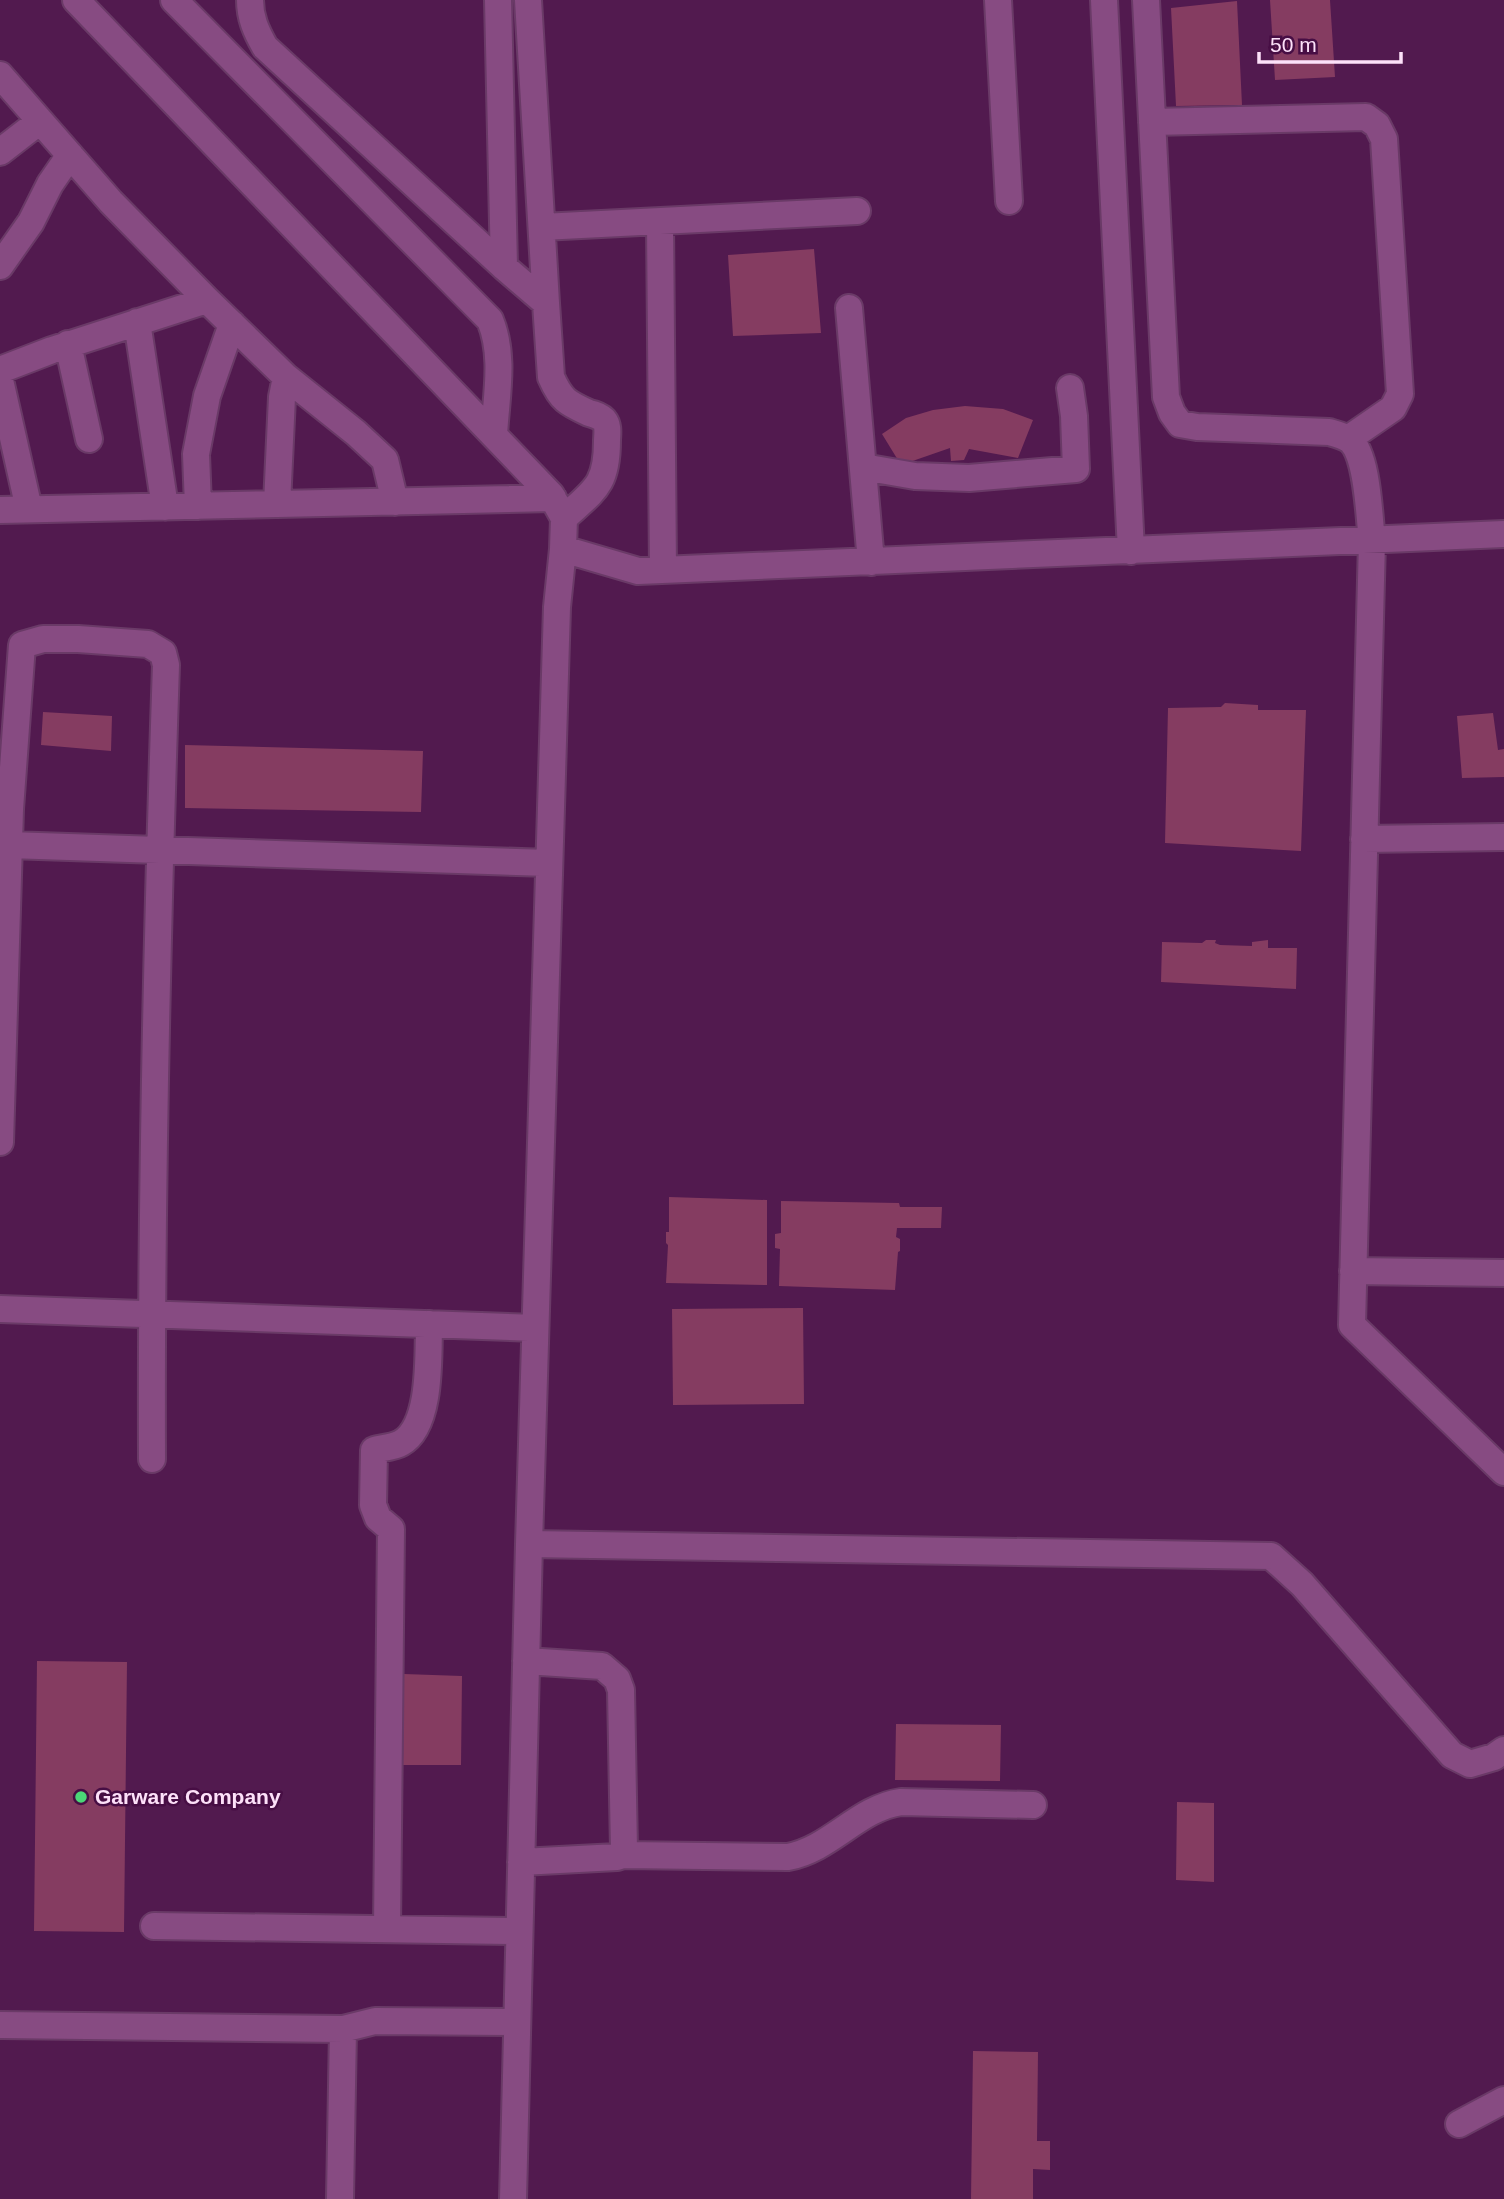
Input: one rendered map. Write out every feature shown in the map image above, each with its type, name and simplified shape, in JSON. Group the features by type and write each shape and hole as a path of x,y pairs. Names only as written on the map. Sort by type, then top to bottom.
{"street":[{"path":"76,0 494,435 558,508 564,549 557,607 549,863 528,1544 513,2199"},
{"path":"174,0 490,320 499,354 494,435"},
{"path":"250,0 254,29 265,47 546,303"},
{"path":"498,0 504,267"},
{"path":"0,510 395,502 558,508 596,488 604,476 607,463 607,426 604,420 568,404 551,377 528,0"},
{"path":"998,0 1009,201"},
{"path":"1104,0 1131,551"},
{"path":"1146,0 1166,397 1172,413 1180,424 1329,432 1348,439 1358,450 1372,541 1352,1325 1504,1472"},
{"path":"2,81 111,202 207,300 286,377 385,460 395,502"},
{"path":"1152,122 1366,117 1377,125 1384,139 1400,394 1394,408 1348,439"},
{"path":"0,152 40,121"},
{"path":"0,266 31,222 50,184 70,155"},
{"path":"542,227 857,211"},
{"path":"660,222 663,570"},
{"path":"0,369 68,344 207,300"},
{"path":"849,308 871,562"},
{"path":"137,322 165,507"},
{"path":"198,506 196,454 207,396 232,324"},
{"path":"68,344 89,439"},
{"path":"277,505 282,397 286,377"},
{"path":"0,380 29,509"},
{"path":"863,467 915,476 969,478 1076,469 1070,388"},
{"path":"564,549 638,571 1504,534"},
{"path":"0,1142 9,845 22,645 43,639 148,644 163,653 166,665 159,850 152,1459"},
{"path":"1364,839 1504,837"},
{"path":"9,845 549,863"},
{"path":"1353,1271 1504,1273"},
{"path":"0,1309 535,1328"},
{"path":"387,1929 391,1529 378,1518 373,1505 374,1450 402,1443 419,1422 427,1392 429,1324"},
{"path":"528,1544 1271,1556 1302,1584 1452,1755 1470,1764 1494,1757 1504,1750"},
{"path":"526,1661 602,1666 617,1679 621,1690 622,1855"},
{"path":"521,1863 622,1855 788,1857 817,1847 885,1804 901,1802 1033,1805"},
{"path":"154,1926 519,1931"},
{"path":"0,2025 343,2029 375,2021 517,2022"},
{"path":"340,2199 343,2029"},
{"path":"1459,2124 1504,2100"}],"building":[{"path":"1270,0 1330,0 1335,77 1275,80"},
{"path":"1237,1 1242,105 1176,106 1171,8"},
{"path":"814,249 821,333 733,336 728,255"},
{"path":"965,406 1003,409 1033,420 1018,458 969,449 964,460 951,461 950,448 901,465 882,434 906,418 933,410"},
{"path":"1225,703 1258,705 1258,710 1306,710 1301,851 1165,843 1168,708 1221,707"},
{"path":"43,712 112,716 111,751 41,745"},
{"path":"1493,713 1498,750 1504,749 1504,777 1462,778 1457,716"},
{"path":"185,745 423,751 421,812 185,808"},
{"path":"1216,940 1215,943 1220,945 1252,946 1252,942 1268,940 1268,948 1297,948 1296,989 1161,982 1162,942 1202,943"},
{"path":"669,1197 767,1200 767,1285 666,1283"},
{"path":"781,1201 899,1203 900,1207 942,1207 941,1228 897,1228 896,1237 900,1239 900,1251 895,1290 779,1286 780,1249 775,1248 775,1234 781,1233"},
{"path":"803,1308 804,1404 673,1405 672,1309"},
{"name":"Garware Company","path":"37,1661 127,1662 124,1932 34,1931"},
{"path":"404,1674 462,1676 461,1765 403,1765"},
{"path":"896,1724 1001,1725 1000,1781 895,1780"},
{"path":"1177,1802 1214,1803 1214,1882 1176,1880"},
{"path":"973,2051 1038,2052 1037,2141 1050,2141 1050,2170 1033,2169 1033,2199 971,2199"}],"place":[{"name":"Garware Company","path":"81,1797"}]}
